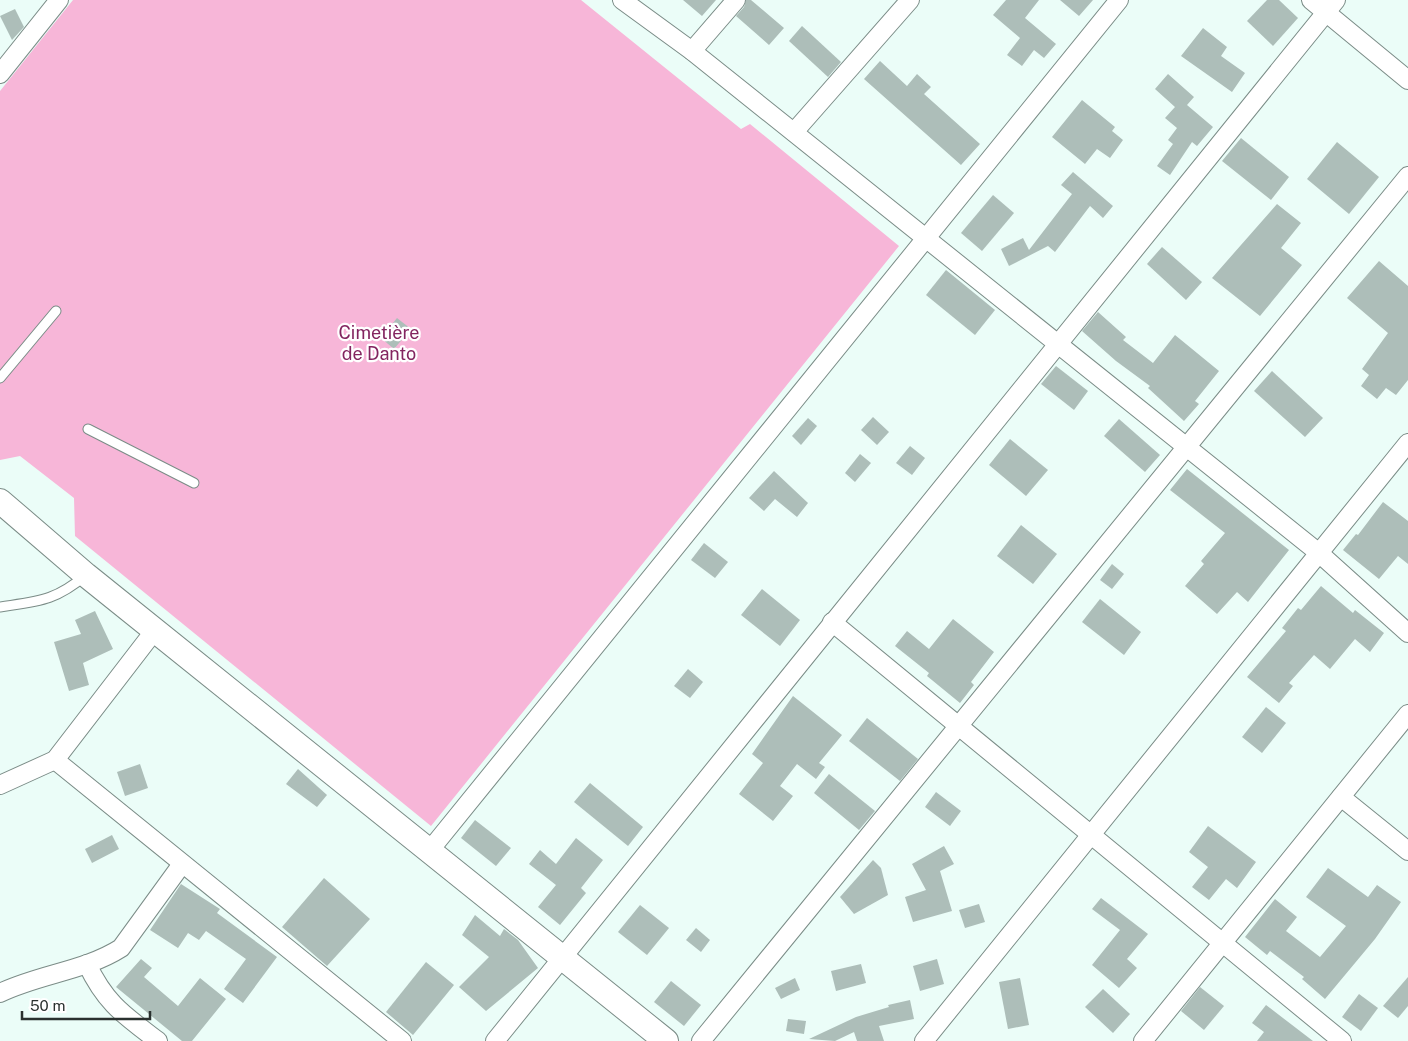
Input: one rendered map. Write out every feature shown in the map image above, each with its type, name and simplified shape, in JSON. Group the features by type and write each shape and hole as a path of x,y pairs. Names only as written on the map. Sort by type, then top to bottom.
{"street":[{"path":"0,74 59,0"},
{"path":"622,0 692,51 1319,553 1408,633"},
{"path":"692,51 736,0"},
{"path":"794,132 910,0"},
{"path":"430,850 1119,0"},
{"path":"1310,0 1331,6 1408,80"},
{"path":"495,1041 1331,6"},
{"path":"701,1041 1408,176"},
{"path":"924,1041 1408,443"},
{"path":"0,501 86,575 666,1041"},
{"path":"832,622 1342,1041"},
{"path":"0,785 55,760 156,630"},
{"path":"1144,1041 1408,714"},
{"path":"55,760 402,1041"},
{"path":"1341,797 1408,852"},
{"path":"0,993 48,974 107,957 121,948 182,864"},
{"path":"87,964 99,988 113,1005 158,1041"}],"lane":[{"path":"0,378 56,311"},
{"path":"88,429 194,483"},
{"path":"0,607 46,599 66,591 86,575"}],"green space":[{"name":"Cimetière de Danto","path":"73,0 581,0 741,129 750,124 899,246 431,826 75,536 74,498 20,456 0,460 0,91"}],"building":[{"path":"683,0 716,0 702,16"},
{"path":"746,0 751,0 784,28 769,45 736,16 744,7"},
{"path":"1006,0 1039,0 1025,18 1056,44 1044,58 1034,50 1022,66 1007,55 1020,38 993,15"},
{"path":"1060,0 1093,0 1079,16"},
{"path":"1267,0 1279,0 1298,18 1273,46 1247,21"},
{"path":"15,9 24,27 12,40 0,16"},
{"path":"802,26 841,62 828,77 789,41"},
{"path":"1203,28 1227,47 1221,56 1245,73 1232,92 1181,56"},
{"path":"880,61 907,86 917,74 931,87 924,94 980,144 961,165 864,79"},
{"path":"1168,74 1194,97 1187,105 1213,127 1197,146 1192,142 1170,175 1157,166 1173,144 1168,140 1177,128 1165,118 1175,107 1155,89"},
{"path":"1082,100 1115,127 1112,131 1123,140 1110,158 1097,149 1085,164 1052,137"},
{"path":"1241,138 1289,177 1271,200 1222,161"},
{"path":"1337,142 1379,177 1349,214 1307,179"},
{"path":"1073,172 1113,206 1103,218 1090,206 1055,252 1048,246 1009,266 1001,249 1023,238 1029,250 1072,194 1061,185"},
{"path":"993,195 1014,213 982,251 961,233"},
{"path":"1277,204 1301,223 1281,248 1302,265 1260,316 1212,278"},
{"path":"1162,247 1202,282 1186,300 1147,264"},
{"path":"1379,261 1408,286 1408,380 1396,395 1386,388 1377,399 1361,386 1369,375 1362,369 1388,333 1347,298"},
{"path":"946,270 995,310 975,335 926,295"},
{"path":"1098,312 1126,337 1123,340 1153,363 1175,335 1219,371 1195,401 1199,404 1184,421 1148,388 1150,386 1116,361 1082,331"},
{"path":"397,318 411,329 394,349 381,338"},
{"path":"1056,366 1088,391 1074,410 1041,384"},
{"path":"1272,371 1323,418 1305,437 1254,391"},
{"path":"873,417 889,432 877,445 861,430"},
{"path":"808,418 817,426 801,445 792,436"},
{"path":"1119,419 1160,455 1145,472 1104,436"},
{"path":"1010,439 1048,470 1026,496 989,465"},
{"path":"910,446 925,458 912,475 896,463"},
{"path":"860,454 871,463 855,482 845,473"},
{"path":"1187,469 1289,550 1248,602 1237,592 1217,614 1185,586 1204,564 1201,561 1225,533 1170,490"},
{"path":"774,471 808,503 797,517 775,499 764,511 749,498"},
{"path":"1383,502 1408,521 1408,564 1398,556 1379,579 1343,550 1356,534 1358,535"},
{"path":"1021,525 1057,554 1033,584 997,556"},
{"path":"704,543 728,562 715,578 691,560"},
{"path":"1112,564 1124,574 1112,589 1100,580"},
{"path":"1321,586 1353,613 1355,610 1384,633 1370,652 1355,639 1330,669 1314,655 1289,683 1293,686 1279,703 1247,677 1286,631 1282,628 1298,608 1301,610"},
{"path":"762,589 800,620 780,646 741,615"},
{"path":"1100,599 1141,632 1124,655 1082,622"},
{"path":"95,611 113,649 83,663 89,685 69,691 54,642 81,634 75,620"},
{"path":"953,619 994,652 971,682 974,685 960,703 927,676 929,673 895,646 907,631 929,649"},
{"path":"688,669 703,682 690,698 674,686"},
{"path":"793,696 842,735 819,763 825,767 816,779 797,764 780,786 793,796 773,821 739,794 763,763 752,754"},
{"path":"1266,707 1286,723 1262,753 1242,737"},
{"path":"867,718 918,759 900,781 849,741"},
{"path":"140,764 148,788 125,796 117,772"},
{"path":"298,769 327,795 317,807 286,784"},
{"path":"829,774 875,811 859,830 814,793"},
{"path":"590,783 643,827 628,846 574,802"},
{"path":"936,792 961,811 950,826 925,807"},
{"path":"475,820 511,848 496,866 461,838"},
{"path":"1208,826 1256,862 1237,888 1226,879 1209,900 1192,887 1208,867 1189,852"},
{"path":"112,835 119,849 92,863 85,849"},
{"path":"576,838 603,860 581,888 586,893 560,925 538,907 556,885 529,864 540,850 556,864"},
{"path":"944,846 954,864 940,871 952,911 913,922 905,897 926,890 912,864"},
{"path":"873,860 881,868 888,895 854,914 840,897"},
{"path":"1328,868 1368,897 1377,885 1401,902 1375,939 1325,999 1302,979 1304,977 1270,951 1267,955 1245,937 1275,899 1297,917 1286,931 1320,957 1346,926 1306,897"},
{"path":"324,878 370,919 327,966 282,927"},
{"path":"181,884 220,909 217,913 277,957 243,1003 224,989 246,959 206,931 199,940 188,933 178,948 150,930"},
{"path":"1101,898 1148,934 1127,959 1137,968 1119,988 1092,965 1120,930 1092,909"},
{"path":"979,904 985,922 965,928 959,910"},
{"path":"640,905 669,928 647,955 618,932"},
{"path":"475,915 500,936 504,929 518,940 538,968 486,1011 459,987 489,957 462,935"},
{"path":"696,928 710,940 701,952 686,940"},
{"path":"141,959 152,968 144,977 178,1006 200,978 226,999 192,1041 182,1041 116,987"},
{"path":"937,959 944,984 920,991 913,966"},
{"path":"426,962 454,985 413,1035 386,1012"},
{"path":"861,964 866,983 836,991 831,971"},
{"path":"1408,977 1408,1006 1398,1018 1383,1006"},
{"path":"795,978 800,990 781,999 775,988"},
{"path":"1020,978 1029,1025 1008,1029 999,982"},
{"path":"671,981 701,1005 684,1026 654,1002"},
{"path":"1200,987 1224,1006 1204,1030 1181,1011"},
{"path":"1103,989 1130,1014 1113,1033 1085,1007"},
{"path":"1359,994 1378,1008 1361,1031 1342,1017"},
{"path":"910,1000 914,1019 879,1026 884,1041 857,1041 854,1032 835,1041 809,1039 856,1017 889,1007 888,1005"},
{"path":"1266,1005 1313,1041 1257,1041 1264,1032 1252,1023"},
{"path":"788,1019 806,1021 804,1034 786,1031"}]}
